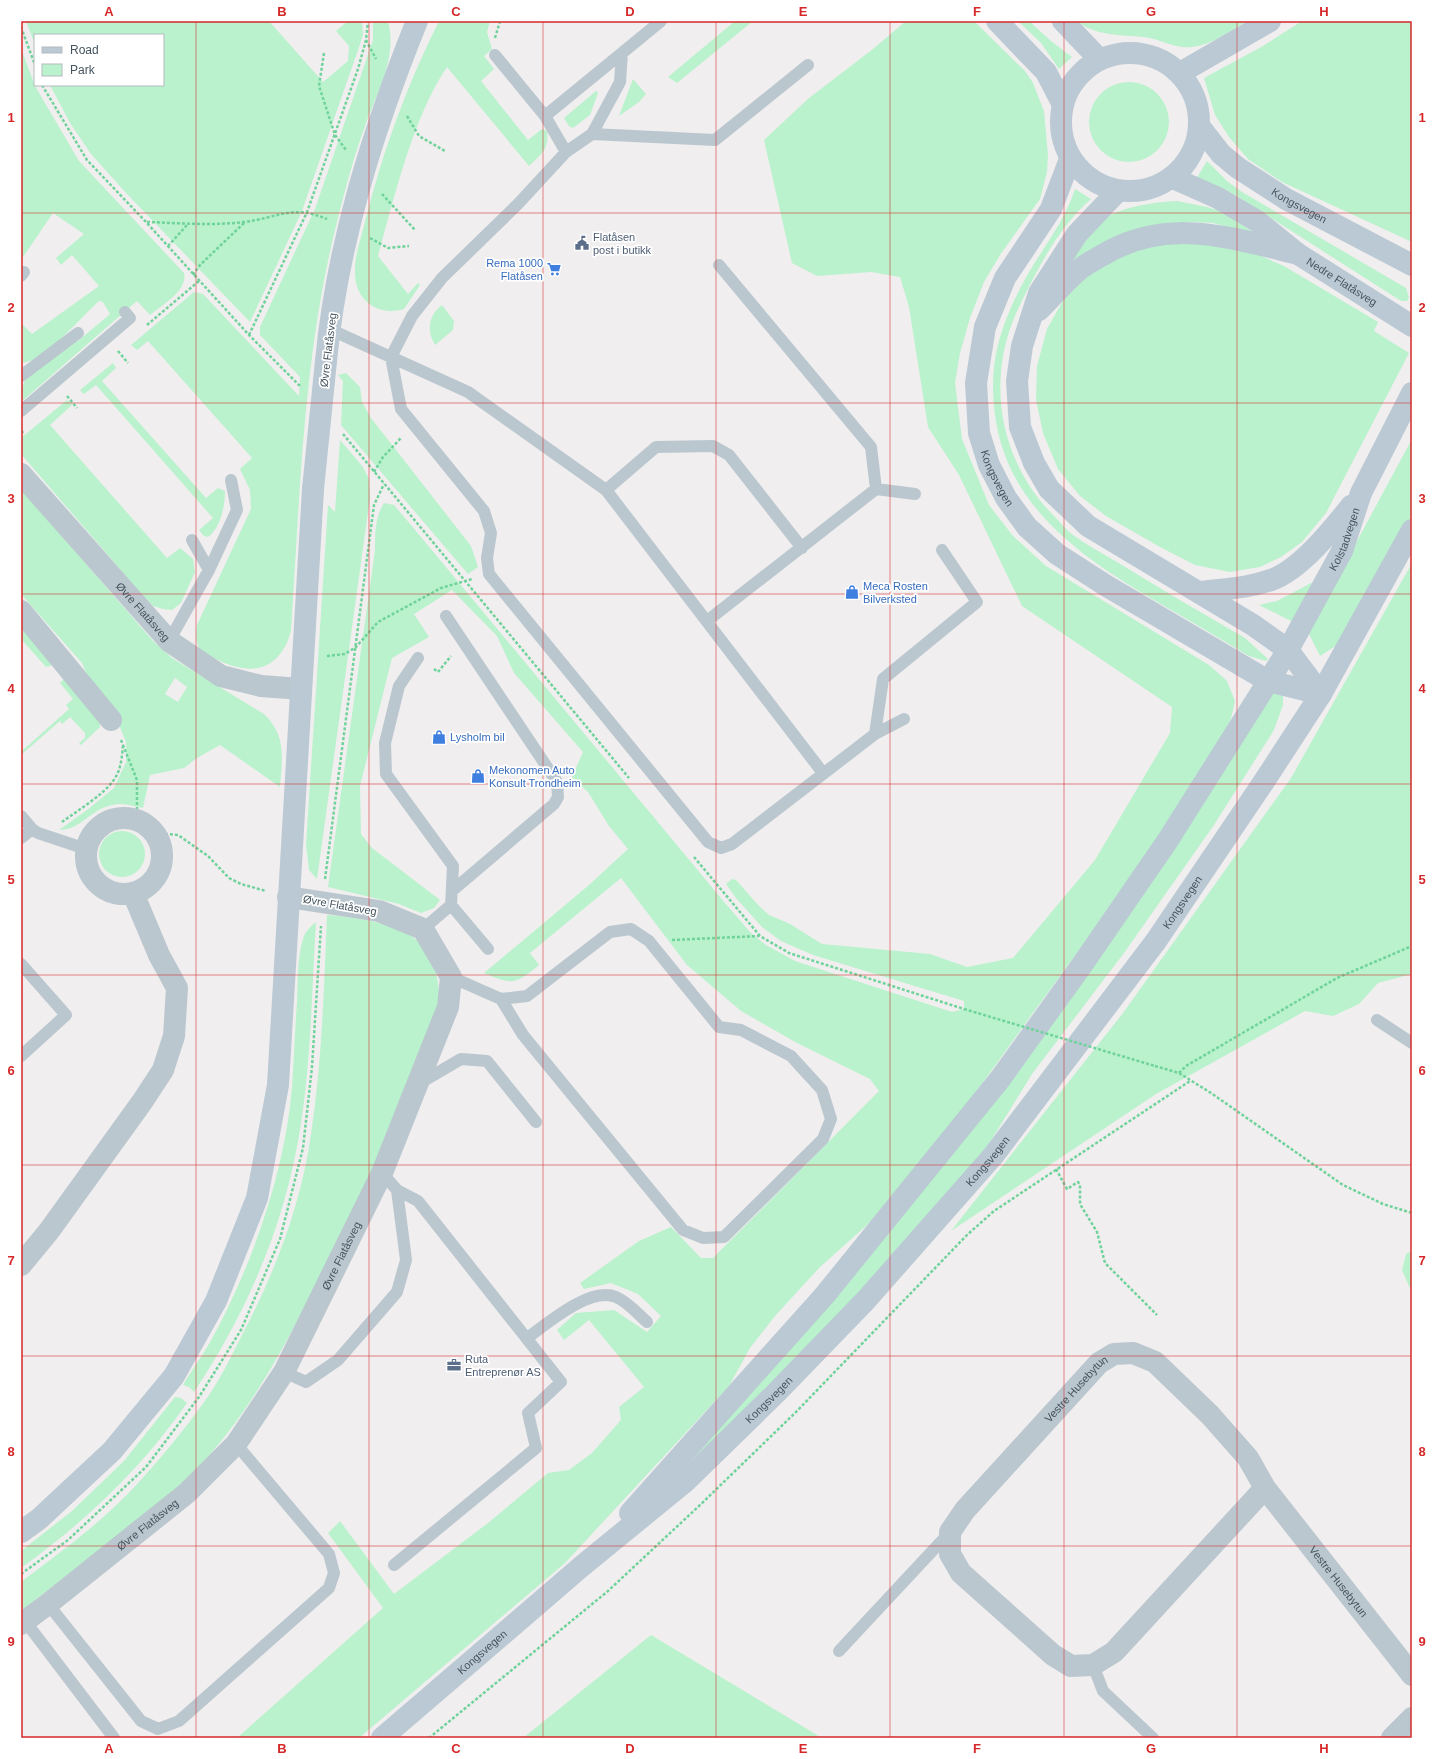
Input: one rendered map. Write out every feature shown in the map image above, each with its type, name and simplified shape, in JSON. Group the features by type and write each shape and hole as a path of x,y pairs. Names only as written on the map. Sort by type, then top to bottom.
{"street":[{"path":"997,21 1046,72 1062,102"},
{"path":"1063,21 1099,59"},
{"path":"1180,73 1270,21"},
{"name":"Øvre Flatåsveg","path":"21,1532 39,1519 112,1451 174,1376 216,1301 257,1198 278,1085 313,489 329,329 342,256 363,173 415,22"},
{"path":"1128,52 1156,57 1180,73 1196,98 1200,127 1192,156 1173,178 1146,191 1117,192 1090,180 1070,159 1060,132 1062,102 1076,77 1099,59 1128,52"},
{"name":"Kongsvegen","path":"1200,127 1221,154 1238,168 1286,199 1410,264"},
{"name":"Kongsvegen","path":"382,1738 582,1566 686,1481 775,1394 866,1300 993,1156 1156,941 1263,783 1321,694 1268,681 1105,585 1057,554 1026,527 1006,498 989,465 979,434 976,383 985,327 1005,278 1051,210 1070,159"},
{"path":"1173,178 1218,198 1257,221 1298,254"},
{"path":"1117,192 1078,234 1039,293 1033,316 1022,346 1017,381 1020,426 1034,464 1050,489 1088,526 1201,592 1253,625 1288,650 1321,694 1412,530"},
{"path":"1033,316 1081,268 1113,248 1150,235 1197,232 1235,238 1298,254"},
{"name":"Nedre Flatåsveg","path":"1298,254 1385,310"},
{"path":"1385,310 1412,326"},
{"name":"Kolstadvegen","path":"1268,681 1288,650 1342,551 1361,493 1412,393"},
{"name":"Øvre Flatåsveg","path":"21,474 169,641 221,676 261,686 301,689"},
{"path":"1201,592 1246,586 1272,580 1290,571 1330,533 1361,493"},
{"path":"21,611 111,720"},
{"name":"Kongsvegen","path":"582,1566 824,1296 1000,1079 1082,965 1168,840 1222,758 1268,681"},
{"path":"127,818 137,820 147,825 155,833 160,844 162,856 160,869 154,880 144,888 133,893 120,894 108,891 98,884 90,874 86,862 86,849 90,838 96,829 115,819 127,818"},
{"path":"21,1265 49,1231 142,1102 163,1070 174,1036 177,988 159,955 133,893"},
{"name":"Øvre Flatåsveg","path":"288,897 379,911 423,929"},
{"path":"423,929 451,977"},
{"name":"Øvre Flatåsveg","path":"23,1622 48,1604 187,1493 236,1444 284,1372 382,1173 448,1007 451,977"},
{"name":"Vestre Husebytun","path":"950,1532 965,1510 1099,1363 1114,1354 1133,1353 1155,1362 1189,1392 1248,1458 1265,1488 1412,1675"},
{"path":"950,1532 950,1554 961,1572 1053,1655 1071,1666 1093,1665 1114,1652 1265,1488"},
{"path":"1392,1738 1412,1718"}],"lane":[{"path":"545,116 661,21"},
{"path":"622,53 620,82 592,134 566,152 518,204 442,278 412,316 391,357 401,409 484,511 491,533 487,558 489,574 708,842 721,848 732,844 875,734 904,719"},
{"path":"495,54 545,116 566,152"},
{"path":"592,134 715,140 808,65"},
{"path":"719,266 871,447 876,489"},
{"path":"1385,310 1412,319"},
{"path":"21,411 130,318 125,312"},
{"path":"329,329 468,392 606,490 823,773"},
{"path":"21,376 78,333"},
{"path":"606,490 656,447 713,446 728,455 802,548"},
{"path":"169,641 208,570 237,510 231,480"},
{"path":"707,621 876,489 915,494"},
{"path":"192,540 208,570"},
{"path":"875,734 883,679 976,602 942,550"},
{"path":"446,616 557,782 558,797 554,804 452,891"},
{"path":"418,658 399,686 385,743 386,774 453,866 451,905 488,949"},
{"path":"21,816 32,829 86,849"},
{"path":"21,838 32,829"},
{"path":"423,929 451,905"},
{"path":"451,977 501,998 527,996 610,932 632,930 649,941 719,1026 741,1030 791,1056 822,1090 831,1119 823,1139 724,1237 703,1238 683,1230 523,1035 501,998"},
{"path":"21,964 66,1015 21,1056"},
{"path":"1377,1020 1412,1043"},
{"path":"419,1083 461,1059 487,1061 536,1122"},
{"path":"382,1173 397,1190 418,1200 561,1382 528,1413 536,1448 394,1565"},
{"path":"284,1372 306,1382 338,1360 397,1292 406,1260 397,1190"},
{"path":"526,1338 581,1301 598,1295 615,1297 633,1309 647,1322"},
{"path":"48,1604 141,1721 158,1729 179,1721 329,1588 334,1573 329,1554 236,1444"},
{"name":"Vestre Husebytun","path":"839,1651 950,1532"},
{"path":"23,1622 114,1738"},
{"path":"1093,1665 1103,1691 1153,1738"}],"path":[{"path":"43,86 87,160 249,334 307,212 358,70 366,40 368,21"},
{"path":"21,27 34,63"},
{"path":"146,222 189,224 245,222 287,212 307,212"},
{"path":"193,275 200,265 245,222"},
{"path":"168,246 189,224"},
{"path":"117,350 128,363"},
{"path":"66,394 77,408"},
{"path":"374,472 383,457 394,444 415,426"},
{"path":"303,659 346,654 356,647 378,622 385,618 441,588 489,574"},
{"path":"438,672 451,656"},
{"path":"111,720 137,780 137,820"},
{"path":"46,835 86,805 114,781 122,762 123,745"},
{"path":"155,833 178,834 208,856 230,878 241,884 288,897"},
{"path":"649,941 760,936"},
{"path":"1178,1073 1186,1066 1337,978 1412,946"},
{"path":"964,1009 1178,1073 1211,1093 1343,1185 1382,1204 1412,1213"},
{"path":"429,1738 608,1591 796,1412 967,1235 994,1211 1190,1081"},
{"path":"1056,1169 1067,1189 1078,1182 1080,1185 1080,1204 1097,1232 1105,1262 1157,1315"}],"green space":[{"path":"26,21 269,21 323,82 348,61 349,46 336,31 348,21 362,21 363,35 302,211 250,322 127,194 91,154 70,123 51,86 164,86 164,34 34,34 34,42"},
{"path":"373,21 388,21 390,49 384,76 360,140 346,186 326,272 317,323 305,425 291,631 285,646 276,659 266,665 255,668 232,666 199,649 196,638 197,625 251,509 250,490 240,469 252,458 148,341 137,350 131,345 194,292 203,294 299,396 300,377 260,335 260,327 315,209 373,40"},
{"path":"439,21 490,21 487,32 492,49 484,56 494,69 481,81 528,140 542,129 547,131 547,143 544,151 529,166 447,67 424,109 414,133 378,256 408,294 418,283 420,285 404,309 385,311 370,304 359,291 355,273 357,254 387,145 416,70"},
{"path":"735,21 753,21 677,83 668,77"},
{"path":"906,21 974,21 1025,71 1033,83 1044,111 1048,155 1047,172 1040,199 1000,255 984,282 970,318 960,353 955,383 962,439 989,505 1013,536 1046,566 1209,665 1227,681 1235,701 1231,719 1219,743 1156,841 1100,922 976,1092 913,1173 867,1225 820,1267 775,1316 750,1348 729,1386 565,1563 359,1738 237,1738 383,1608 328,1533 340,1521 394,1594 488,1523 548,1473 569,1470 592,1453 621,1420 619,1407 644,1387 589,1320 564,1340 557,1330 576,1313 614,1310 647,1332 661,1316 638,1294 611,1283 584,1289 580,1283 639,1241 671,1227 701,1258 713,1258 879,1091 870,1079 797,1043 741,1011 687,965 621,878 530,953 539,965 524,976 513,981 507,981 484,973 589,885 628,849 609,826 588,792 572,777 583,752 514,673 497,636 452,590 414,614 429,637 392,658 360,786 361,834 372,848 440,900 434,908 421,913 399,904 328,887 375,550 376,526 384,503 394,505 751,933 766,945 795,961 952,1012 964,1009 964,1001 813,955 781,941 762,927 736,898 726,884 732,879 736,880 769,915 790,924 822,944 930,954 967,967 1013,958 1095,860 1170,733 1172,707 1022,606 959,475 928,427 909,307 900,277 871,272 817,276 792,263 764,140 809,98 873,49"},
{"path":"1018,21 1029,21 1051,41 1072,57 1059,69 1041,43"},
{"path":"1077,21 1247,21 1207,44 1192,47 1180,47 1144,37 1109,34 1092,30"},
{"path":"1302,21 1412,21 1412,242 1282,182 1248,159 1229,137 1215,115 1204,78 1263,46"},
{"path":"21,48 34,86 79,161 184,273 184,280 178,292 150,315 137,301 21,402 21,391 25,380 73,342 78,341 110,314 103,302 99,301 50,348 29,361 21,362 21,323 32,334 99,286 72,255 61,265 56,258 84,234 53,213 21,260"},
{"path":"633,79 646,94 639,102 619,116"},
{"path":"1129,82 1144,85 1157,94 1166,107 1169,122 1166,137 1157,150 1144,159 1129,162 1114,159 1101,150 1092,137 1089,122 1092,107 1101,94 1114,85"},
{"path":"596,91 598,93 590,115 573,128 569,126 564,118"},
{"path":"1207,161 1227,181 1242,192 1406,288 1409,297 1407,301 1401,301 1240,198 1224,189 1196,179"},
{"path":"1075,189 1091,199 1069,222 1050,249 1019,307 1008,334 1002,361 1000,389 1003,417 1009,444 1020,470 1035,494 1070,533 1089,546 1245,638 1268,659 1266,661 1249,656 1159,603 1103,568 1077,549 1053,527 1032,504 1015,477 1002,448 993,398 996,354 1001,334 1028,273 1062,219"},
{"path":"1177,201 1220,211 1253,232 1250,233 1213,223 1169,223 1073,264 1070,261 1096,226 1107,217 1137,206"},
{"path":"1181,240 1252,252 1284,266 1378,322 1374,331 1409,353 1326,513 1302,542 1281,557 1260,567 1230,572 1195,565 1106,516 1080,496 1058,469 1043,433 1036,400 1037,366 1047,329 1064,299 1090,274 1127,252"},
{"path":"442,305 454,321 453,330 435,345 430,334 430,323 434,313"},
{"path":"113,363 116,368 102,381 206,498 218,488 225,491 223,509 219,522 208,537 204,536 199,530 213,518 96,385 84,394 80,390"},
{"path":"346,373 360,387 362,402 371,418 471,546 478,567 468,574 341,425 343,381 338,375"},
{"path":"67,400 72,405 50,425 167,558 180,548 193,559 195,572 181,603 172,610 153,606 144,597 21,454 21,438"},
{"path":"1412,439 1412,515 1357,619 1337,645 1320,656 1308,632"},
{"path":"340,440 363,467 369,479 370,498 317,879 309,870 306,845 328,505 335,512"},
{"path":"21,489 153,641 172,658 264,714 271,722 280,739 282,766 280,787 220,745 197,758 184,768 150,775 143,808 124,804 112,805 98,811 74,827 59,830 114,788 126,762 126,742 113,710 90,682 82,663 21,594","holes":["175,678 187,687 178,702 165,694"]},
{"path":"1412,563 1412,974 1378,983 1359,1004 1333,1016 1305,1011 1156,1094 951,1231 1123,1013 1291,778"},
{"path":"1313,582 1295,623 1259,605 1277,601"},
{"path":"24,629 54,662 50,666 46,667 21,639 21,632"},
{"path":"67,676 100,720 100,727 81,745 79,743 85,738 85,733 70,717 62,724 60,721 21,755 21,748 23,750 69,709 66,705 73,699 60,683"},
{"path":"1274,686 1283,693 1283,705 1274,730 1214,825 1124,953 1032,1074 974,1168 735,1427 671,1475 792,1346"},
{"path":"122,831 135,835 141,841 145,854 141,867 135,873 122,877 109,873 103,867 99,854 103,841 109,835"},
{"path":"327,915 370,921 399,930 423,945 430,956 436,972 439,1001 433,1027 428,1042 368,1179 342,1235 292,1331 268,1373 242,1414 212,1452 191,1475 145,1517 21,1611 21,1582 112,1510 155,1464 195,1415 222,1374 274,1267 293,1215 311,1134 318,1080 324,997"},
{"path":"316,922 307,1075 299,1136 293,1166 276,1226 254,1284 241,1312 211,1366 194,1392 189,1387 183,1385 209,1344 239,1284 264,1220 274,1186 288,1120 292,1087 300,954 305,934"},
{"path":"1412,1251 1412,1293 1402,1270 1406,1254"},
{"path":"175,1397 181,1398 187,1403 170,1427 132,1472 90,1513 21,1568 21,1551 72,1511 124,1461"},
{"path":"651,1635 822,1738 523,1738"}],"place":[{"name":"Flatåsen post i butikk","path":"582,243"},
{"name":"Rema 1000 Flatåsen","path":"554,269"},
{"name":"Meca Rosten Bilverksted","path":"852,592"},
{"name":"Lysholm bil","path":"439,737"},
{"name":"Mekonomen Auto Konsult Trondheim","path":"478,776"},
{"name":"Ruta Entreprenør AS","path":"454,1365"}]}
